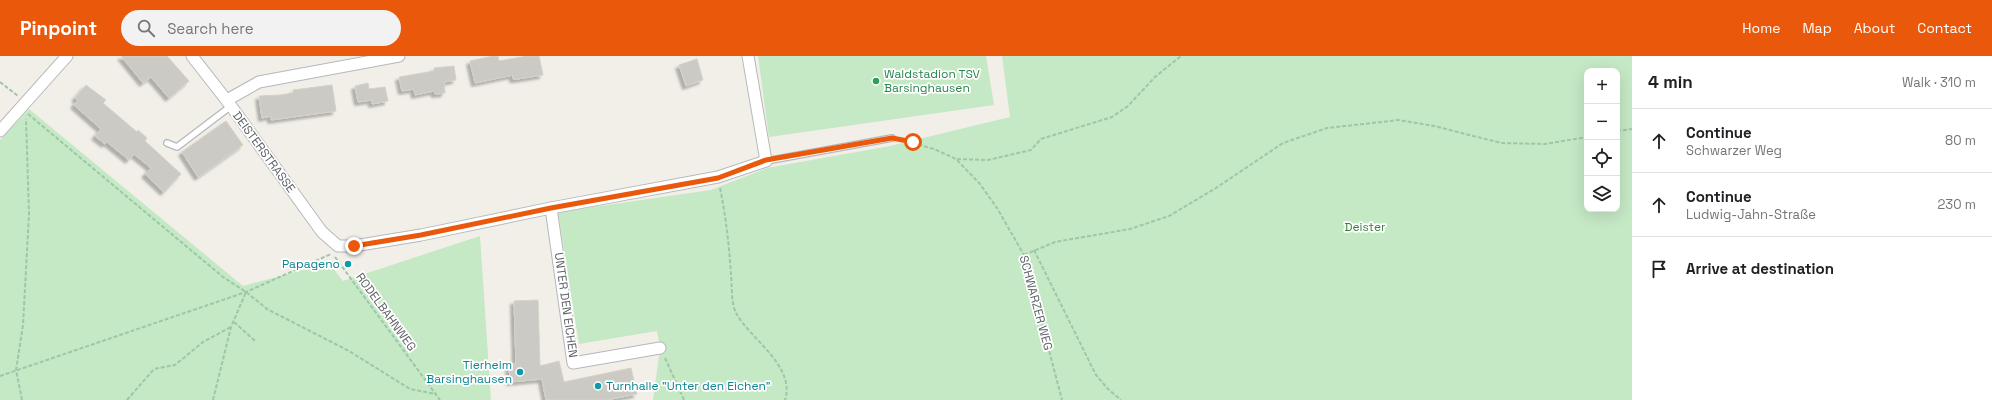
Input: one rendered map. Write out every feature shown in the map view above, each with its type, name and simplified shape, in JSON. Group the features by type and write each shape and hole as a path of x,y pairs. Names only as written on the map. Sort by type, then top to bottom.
{"street":[{"path":"0,131 67,56"},
{"name":"DEISTERSTRASSE","path":"192,56 229,103 335,250"},
{"path":"229,103 259,82 398,56"},
{"path":"335,250 421,235 551,208 718,178 766,160 748,56"},
{"name":"UNTER DEN EICHEN","path":"551,208 572,363 660,348"}],"lane":[{"path":"166,143 177,147 229,103"},
{"path":"766,160 892,138"}],"path":[{"path":"956,159 988,160 1031,150 1041,139 1112,117 1128,106 1155,78 1181,56"},
{"path":"0,82 26,103"},
{"path":"22,400 16,370 23,325 29,214 26,112 223,277 273,312 349,351 410,388 436,394"},
{"path":"1024,255 1055,242 1130,229 1169,216 1216,188 1283,143 1327,128 1400,120 1434,126 1501,143 1545,144 1584,137"},
{"path":"1620,131 1632,129"},
{"name":"SCHWARZER WEG","path":"892,138 934,149 956,159 980,184 1024,255 1062,400"},
{"path":"718,178 728,239 735,311 744,326 776,360 786,383 785,400"},
{"path":"0,376 246,292 335,250"},
{"name":"RODELBAHNWEG","path":"335,250 440,400"},
{"path":"1034,250 1096,375 1108,390 1121,400"},
{"path":"213,400 231,327 246,292"},
{"path":"234,322 255,341"},
{"path":"127,400 154,369 175,365 203,342 231,327"},
{"path":"660,348 684,400"}],"green space":[{"name":"Waldstadion TSV Barsinghausen","path":"758,56 986,56 994,105 769,137"},
{"name":"Deister","path":"1002,56 1632,56 1632,400 653,400 660,348 657,331 579,344 558,212 711,190 767,168 890,146 1010,117"},
{"path":"29,109 243,286 329,263 343,281 480,236 491,400 0,400 0,140"}],"building":[{"path":"121,56 167,56 189,81 169,98 151,77 143,83"},
{"path":"498,56 499,61 527,56 539,56 543,75 513,79 513,75 475,83 470,61"},
{"path":"697,59 703,80 686,86 679,65"},
{"path":"454,66 456,80 444,82 445,93 435,94 434,91 415,95 414,89 402,91 399,77 434,71 434,68"},
{"path":"368,83 369,89 385,87 388,101 372,104 372,100 358,102 355,86"},
{"path":"86,85 106,100 103,103 137,132 138,130 147,138 145,141 181,174 164,192 145,174 151,168 134,154 129,160 107,142 105,144 95,136 101,129 74,105 78,100 75,98"},
{"path":"332,85 336,111 271,120 271,116 262,118 259,96 280,95 293,93 293,90"},
{"path":"226,121 243,145 198,177 182,152"},
{"path":"538,300 540,366 559,361 564,382 631,368 637,394 606,400 546,400 542,379 510,382 509,365 516,364 514,301"}],"place":[{"name":"Waldstadion TSV Barsinghausen","path":"876,81"},
{"name":"Papageno","path":"348,264"},
{"name":"Tierheim Barsinghausen","path":"520,372"},
{"name":"Turnhalle \"Unter den Eichen\"","path":"598,386"}],"route":[{"path":"354,246 486,223 551,208 718,178 766,160 892,138 913,142"}]}
